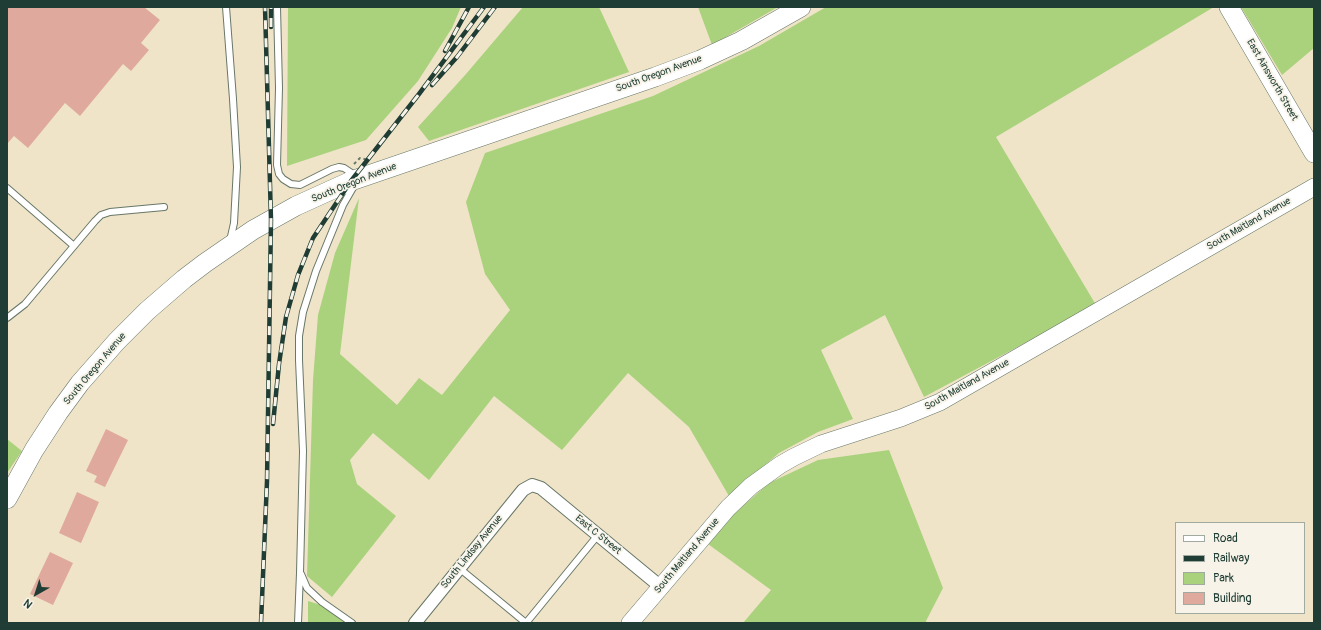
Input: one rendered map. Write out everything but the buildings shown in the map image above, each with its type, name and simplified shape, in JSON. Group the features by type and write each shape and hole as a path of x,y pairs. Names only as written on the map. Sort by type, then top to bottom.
{"main road":[{"name":"South Oregon Avenue","path":"7,499 48,428 77,388 102,358 131,327 167,293 205,262 253,230 296,206 358,179 700,60 741,40 801,7"},
{"name":"East Ainsworth Street","path":"1229,7 1314,153"}],"street":[{"name":"South Maitland Avenue","path":"630,623 737,499 766,475 794,457 820,444 901,418 940,402 1314,186"},
{"name":"East C Street","path":"532,485 541,488 661,587"},
{"name":"South Lindsay Avenue","path":"415,623 523,490 532,485"}],"lane":[{"path":"226,7 237,167 234,223 228,246"},
{"path":"277,7 279,88 277,165 279,174 283,179 291,184 300,185 339,167 350,171 358,179 343,205 316,271 303,312 299,336 302,451 298,623"},
{"path":"7,188 74,246"},
{"path":"7,318 25,304 101,215 110,212 164,208"},
{"path":"459,568 526,623 598,535"},
{"path":"300,573 307,588 322,602 352,623"}],"green space":[{"path":"288,7 461,7 452,28 418,81 366,140 287,166"},
{"path":"523,7 599,7 629,72 429,141 418,127 466,74"},
{"path":"698,7 778,7 712,45"},
{"path":"826,7 1214,7 996,137 1096,305 924,397 885,315 821,350 853,419 818,432 779,453 729,496 689,427 628,373 562,450 494,396 429,480 373,433 350,460 357,484 396,516 332,597 307,576 313,380 318,315 335,253 359,198 340,354 397,405 419,378 442,395 510,310 485,274 466,202 485,153 653,96 759,46"},
{"path":"1241,7 1314,7 1314,48 1282,75"},
{"path":"7,439 22,451 7,473"},
{"path":"889,450 943,588 926,621 927,623 743,623 771,590 708,544 734,514 769,483 818,460"},
{"path":"308,601 324,606 345,623 308,623"}],"railway":[{"path":"261,623 267,481 271,220 265,7"},
{"path":"271,7 271,27"},
{"path":"445,51 469,7"},
{"path":"273,424 279,364 286,317 298,275 313,238 351,181 484,7"},
{"path":"432,85 457,57 495,7"}]}
